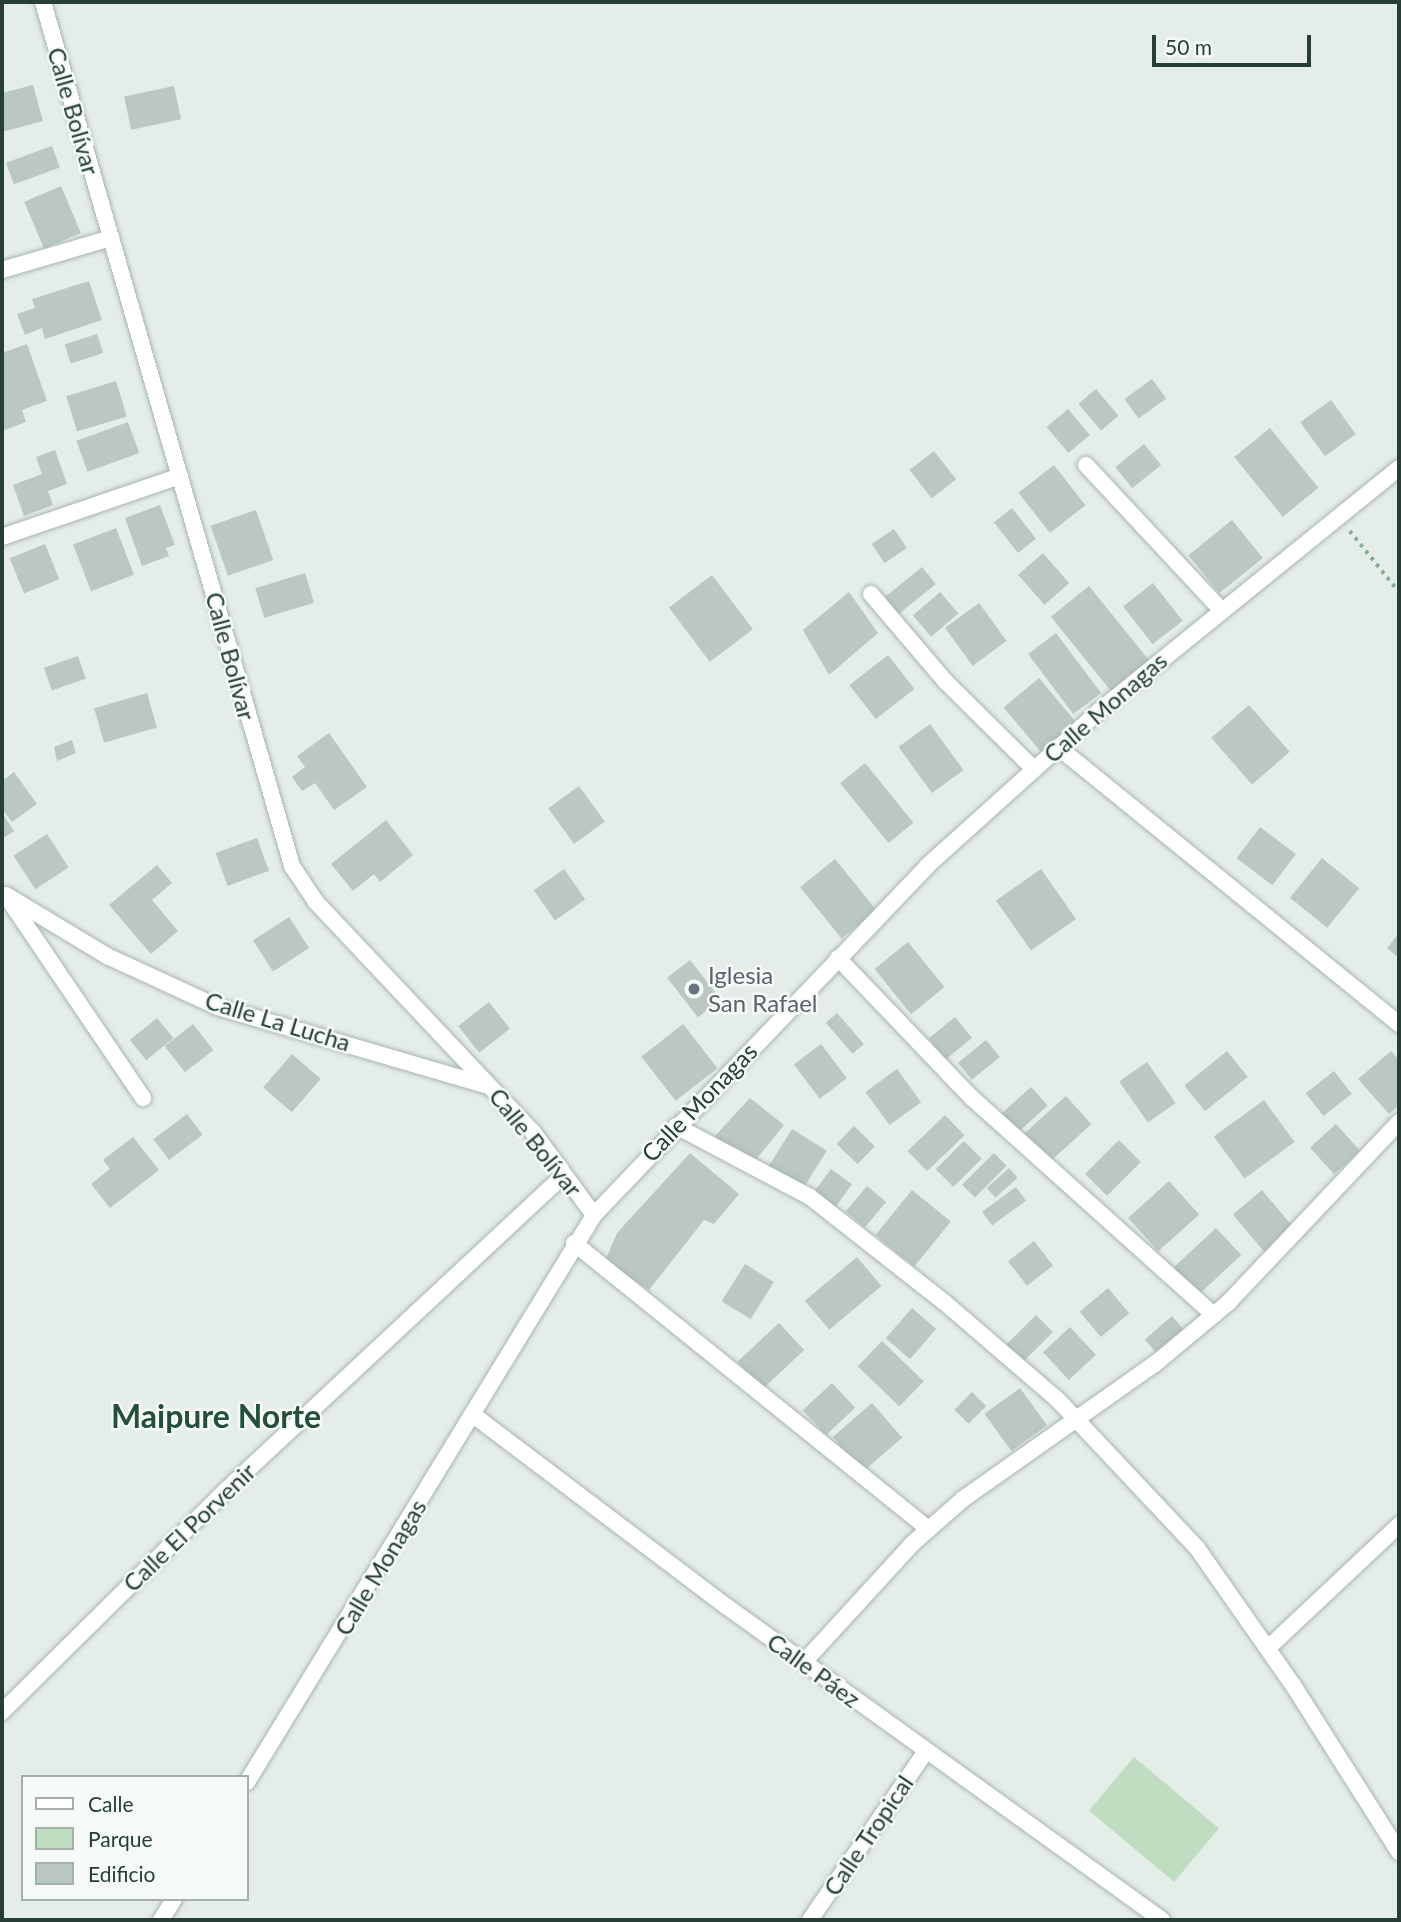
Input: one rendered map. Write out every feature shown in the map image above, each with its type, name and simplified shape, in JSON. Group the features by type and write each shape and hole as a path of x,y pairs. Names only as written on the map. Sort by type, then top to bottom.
{"street":[{"name":"Calle Bolívar","path":"43,2 180,476 266,787 292,866 316,902 492,1088 594,1215"},
{"path":"2,270 111,238"},
{"path":"1086,465 1221,610"},
{"name":"Calle Monagas","path":"248,1780 574,1243 594,1215 676,1126 927,866 1058,747 1221,610 1399,468"},
{"path":"2,537 180,476"},
{"path":"871,594 946,682 1034,769"},
{"path":"1058,747 1399,1024"},
{"path":"4,892 143,1098"},
{"name":"Calle La Lucha","path":"4,892 107,956 218,1007 492,1088"},
{"path":"838,958 982,1107 1214,1315"},
{"path":"804,1662 929,1529 1076,1418 1156,1363 1214,1315 1269,1263 1399,1122"},
{"path":"676,1126 810,1197 944,1301 1076,1418 1197,1548 1268,1648 1399,1852"},
{"name":"Calle El Porvenir","path":"2,1712 254,1463 564,1175"},
{"path":"574,1243 929,1529"},
{"name":"Calle Páez","path":"472,1414 804,1662 1162,1920"},
{"path":"1268,1648 1399,1525"},
{"name":"Calle Tropical","path":"810,1920 926,1751"},
{"path":"161,1920 173,1901"}],"path":[{"path":"1338,515 1399,592"}],"green space":[{"path":"1134,1757 1219,1828 1174,1882 1089,1811"}],"building":[{"path":"33,85 43,121 2,132 2,93"},
{"path":"174,86 181,119 131,130 124,97"},
{"path":"52,146 60,168 14,184 6,163"},
{"path":"61,186 81,233 44,249 24,202"},
{"path":"89,281 102,320 45,339 42,328 25,335 17,314 35,308 32,299"},
{"path":"97,334 103,353 71,364 65,345"},
{"path":"27,344 47,401 22,410 26,422 2,431 2,353"},
{"path":"1152,379 1166,398 1139,418 1124,399"},
{"path":"116,381 127,416 77,432 66,396"},
{"path":"1096,389 1118,416 1101,431 1078,404"},
{"path":"1331,400 1356,434 1325,456 1300,422"},
{"path":"1068,409 1090,435 1068,453 1047,427"},
{"path":"128,422 139,453 88,472 76,441"},
{"path":"1270,428 1318,488 1283,517 1234,457"},
{"path":"1144,444 1161,465 1132,488 1115,467"},
{"path":"55,450 67,484 48,491 53,505 24,516 13,485 42,474 36,457"},
{"path":"934,451 956,479 932,498 910,470"},
{"path":"1054,465 1085,505 1050,533 1019,493"},
{"path":"160,505 175,545 166,548 169,556 142,566 125,518"},
{"path":"1012,508 1036,539 1018,553 994,522"},
{"path":"256,510 273,560 228,576 211,526"},
{"path":"1232,520 1263,558 1219,593 1188,555"},
{"path":"116,528 134,575 91,591 73,544"},
{"path":"894,529 907,548 884,563 872,544"},
{"path":"45,544 59,579 24,593 10,558"},
{"path":"1043,553 1069,583 1044,605 1018,575"},
{"path":"922,567 936,584 899,614 885,597"},
{"path":"305,573 314,603 264,618 255,588"},
{"path":"712,575 753,629 710,662 669,607"},
{"path":"1153,583 1183,621 1153,644 1123,606"},
{"path":"1089,586 1151,662 1113,693 1051,617"},
{"path":"849,592 878,633 829,675 803,630"},
{"path":"940,592 958,613 931,637 913,616"},
{"path":"979,603 1007,641 973,666 945,628"},
{"path":"1056,633 1101,693 1073,714 1028,654"},
{"path":"888,655 914,689 876,719 849,685"},
{"path":"78,656 86,679 52,690 44,668"},
{"path":"1039,678 1078,724 1042,754 1004,708"},
{"path":"147,693 157,728 104,743 94,708"},
{"path":"1249,705 1290,752 1252,785 1211,738"},
{"path":"930,724 964,770 932,793 898,747"},
{"path":"329,733 367,787 334,810 315,783 302,791 292,777 305,767 297,756"},
{"path":"72,740 76,753 57,761 54,747"},
{"path":"865,763 913,823 889,843 840,783"},
{"path":"14,772 37,804 12,822 2,809 2,781"},
{"path":"579,786 605,822 574,844 548,808"},
{"path":"2,813 14,831 2,839"},
{"path":"386,820 413,855 380,882 374,874 353,891 331,864"},
{"path":"1260,827 1296,854 1272,885 1237,858"},
{"path":"47,834 69,868 35,889 13,856"},
{"path":"257,838 269,871 228,886 216,853"},
{"path":"1322,858 1359,888 1327,928 1290,898"},
{"path":"835,859 877,910 842,939 800,887"},
{"path":"157,865 172,883 152,900 178,931 151,954 109,905"},
{"path":"564,869 585,899 555,921 534,890"},
{"path":"1041,869 1076,919 1031,951 996,901"},
{"path":"289,917 309,948 273,971 253,940"},
{"path":"1399,933 1399,958 1387,948"},
{"path":"908,942 945,987 911,1014 875,969"},
{"name":"Iglesia San Rafael","path":"690,960 721,999 698,1017 667,978"},
{"path":"489,1002 510,1029 479,1053 458,1026"},
{"path":"837,1013 864,1044 853,1054 826,1023"},
{"path":"955,1017 972,1038 946,1059 929,1038"},
{"path":"157,1018 173,1038 146,1060 130,1040"},
{"path":"193,1024 213,1050 185,1072 165,1046"},
{"path":"683,1024 717,1068 676,1101 641,1057"},
{"path":"986,1040 1000,1057 972,1080 958,1063"},
{"path":"821,1044 847,1078 820,1099 794,1064"},
{"path":"1227,1051 1248,1077 1205,1111 1184,1086"},
{"path":"1391,1051 1399,1060 1399,1105 1389,1114 1358,1079"},
{"path":"292,1054 321,1079 292,1112 263,1087"},
{"path":"1147,1062 1176,1103 1148,1122 1119,1082"},
{"path":"897,1069 921,1102 890,1125 865,1092"},
{"path":"1334,1071 1352,1094 1323,1116 1306,1093"},
{"path":"1031,1087 1048,1106 1015,1135 998,1116"},
{"path":"1066,1096 1091,1124 1048,1163 1023,1135"},
{"path":"750,1098 784,1125 754,1162 713,1138"},
{"path":"1264,1100 1295,1142 1244,1179 1214,1136"},
{"path":"187,1114 203,1135 169,1160 153,1139"},
{"path":"945,1115 964,1135 927,1171 908,1151"},
{"path":"1336,1124 1360,1151 1334,1174 1310,1147"},
{"path":"854,1126 875,1146 857,1164 837,1144"},
{"path":"792,1129 827,1151 803,1188 769,1166"},
{"path":"133,1137 159,1170 110,1208 91,1184 110,1169 103,1160"},
{"path":"1119,1140 1141,1162 1107,1196 1085,1174"},
{"path":"964,1141 982,1159 953,1187 936,1169"},
{"path":"690,1153 739,1194 714,1224 704,1220 649,1290 605,1261 617,1233"},
{"path":"994,1153 1007,1166 975,1198 962,1185"},
{"path":"1009,1168 1018,1178 995,1198 987,1188"},
{"path":"831,1169 852,1184 834,1209 813,1194"},
{"path":"1169,1181 1199,1214 1158,1251 1128,1218"},
{"path":"867,1186 886,1202 865,1227 846,1211"},
{"path":"1016,1187 1026,1201 992,1225 982,1212"},
{"path":"912,1190 951,1221 914,1267 875,1235"},
{"path":"1262,1190 1297,1231 1268,1256 1233,1214"},
{"path":"1216,1228 1241,1255 1196,1297 1171,1270"},
{"path":"1034,1241 1053,1265 1027,1286 1008,1261"},
{"path":"857,1257 881,1286 829,1330 805,1301"},
{"path":"745,1264 774,1282 751,1319 722,1301"},
{"path":"1108,1288 1129,1313 1101,1337 1080,1312"},
{"path":"912,1308 936,1329 910,1359 886,1338"},
{"path":"1036,1315 1053,1332 1020,1365 1003,1348"},
{"path":"1172,1316 1186,1332 1159,1355 1145,1340"},
{"path":"779,1323 804,1350 763,1389 737,1362"},
{"path":"1070,1327 1096,1355 1069,1380 1043,1352"},
{"path":"882,1341 924,1381 899,1406 858,1366"},
{"path":"832,1383 855,1408 826,1435 803,1410"},
{"path":"1020,1388 1047,1425 1011,1451 984,1414"},
{"path":"972,1392 986,1406 968,1424 954,1410"},
{"path":"872,1403 902,1438 863,1472 833,1437"}],"place":[{"name":"Iglesia San Rafael","path":"694,989"}],"district":[{"name":"Maipure Norte","path":"216,1416"}]}
